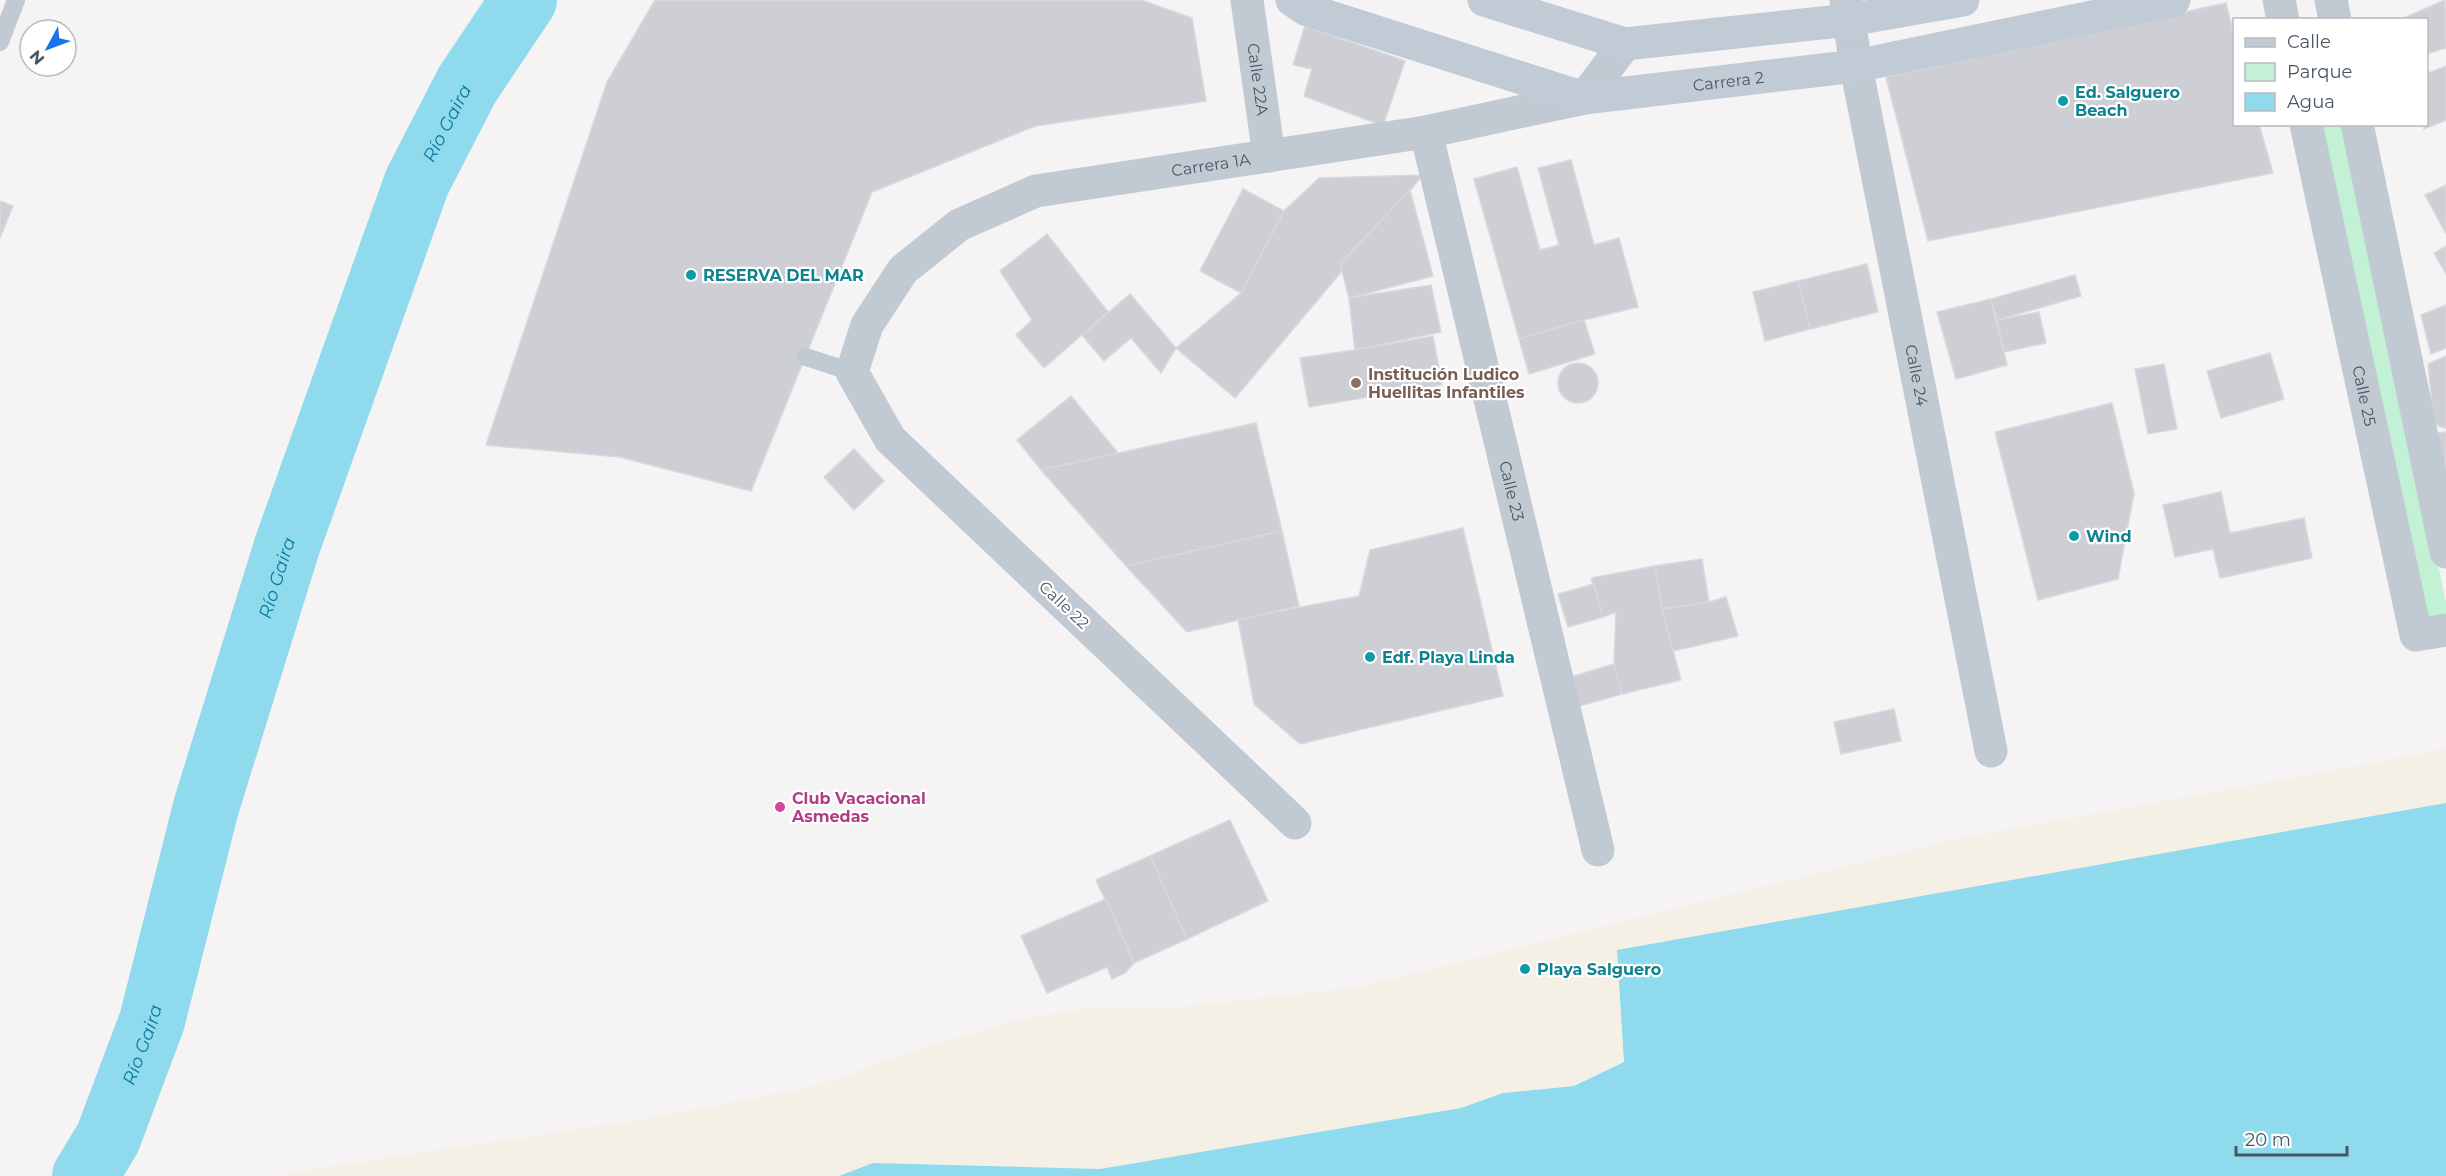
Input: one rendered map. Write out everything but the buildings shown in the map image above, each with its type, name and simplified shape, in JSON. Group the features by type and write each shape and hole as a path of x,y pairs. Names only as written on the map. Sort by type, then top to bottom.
{"street":[{"name":"Calle 22A","path":"1246,0 1269,156"},
{"name":"Carrera 2","path":"1292,0 1305,9 1584,98 1856,66 2174,0"},
{"path":"1484,0 1625,44 1848,10 1963,0"},
{"path":"2279,0 2283,18"},
{"path":"2331,0 2335,18"},
{"name":"Calle 24","path":"1848,10 1856,66 1991,751"},
{"path":"1584,98 1625,44"},
{"name":"Carrera 1A","path":"852,372 867,325 903,270 959,225 1036,191 1426,132 1584,98"},
{"name":"Calle 25","path":"2306,126 2415,635 2446,630"},
{"path":"2357,126 2446,552"},
{"name":"Calle 23","path":"1426,132 1598,850"},
{"name":"Calle 22","path":"852,372 890,440 1295,823"}],"lane":[{"path":"0,42 15,0"},
{"path":"806,357 852,372"}],"green space":[{"path":"2322,126 2345,126 2446,602 2446,620 2424,623"}],"sand":[{"name":"Playa Salguero","path":"2446,748 2446,803 1617,950 1624,1062 1574,1086 1503,1093 1461,1108 1100,1169 873,1163 839,1176 280,1176 634,1121 802,1089 846,1076 909,1052 1015,1021 1087,1008 1164,1009 1355,988 1957,839"}],"water":[{"path":"2446,803 2446,1176 839,1176 873,1163 1100,1169 1461,1108 1503,1093 1574,1086 1624,1062 1617,950"}],"waterway":[{"name":"Río Gaira","path":"85,1176 108,1138 152,1021 206,807 287,546 417,182 467,85 524,0"}],"place":[{"name":"Ed. Salguero Beach","path":"2063,101"},
{"name":"RESERVA DEL MAR","path":"691,275"},
{"name":"Institución Ludico Huellitas Infantiles","path":"1356,383"},
{"name":"Wind","path":"2074,536"},
{"name":"Edf. Playa Linda","path":"1370,657"},
{"name":"Club Vacacional Asmedas","path":"780,807"},
{"name":"Playa Salguero","path":"1525,969"}]}
